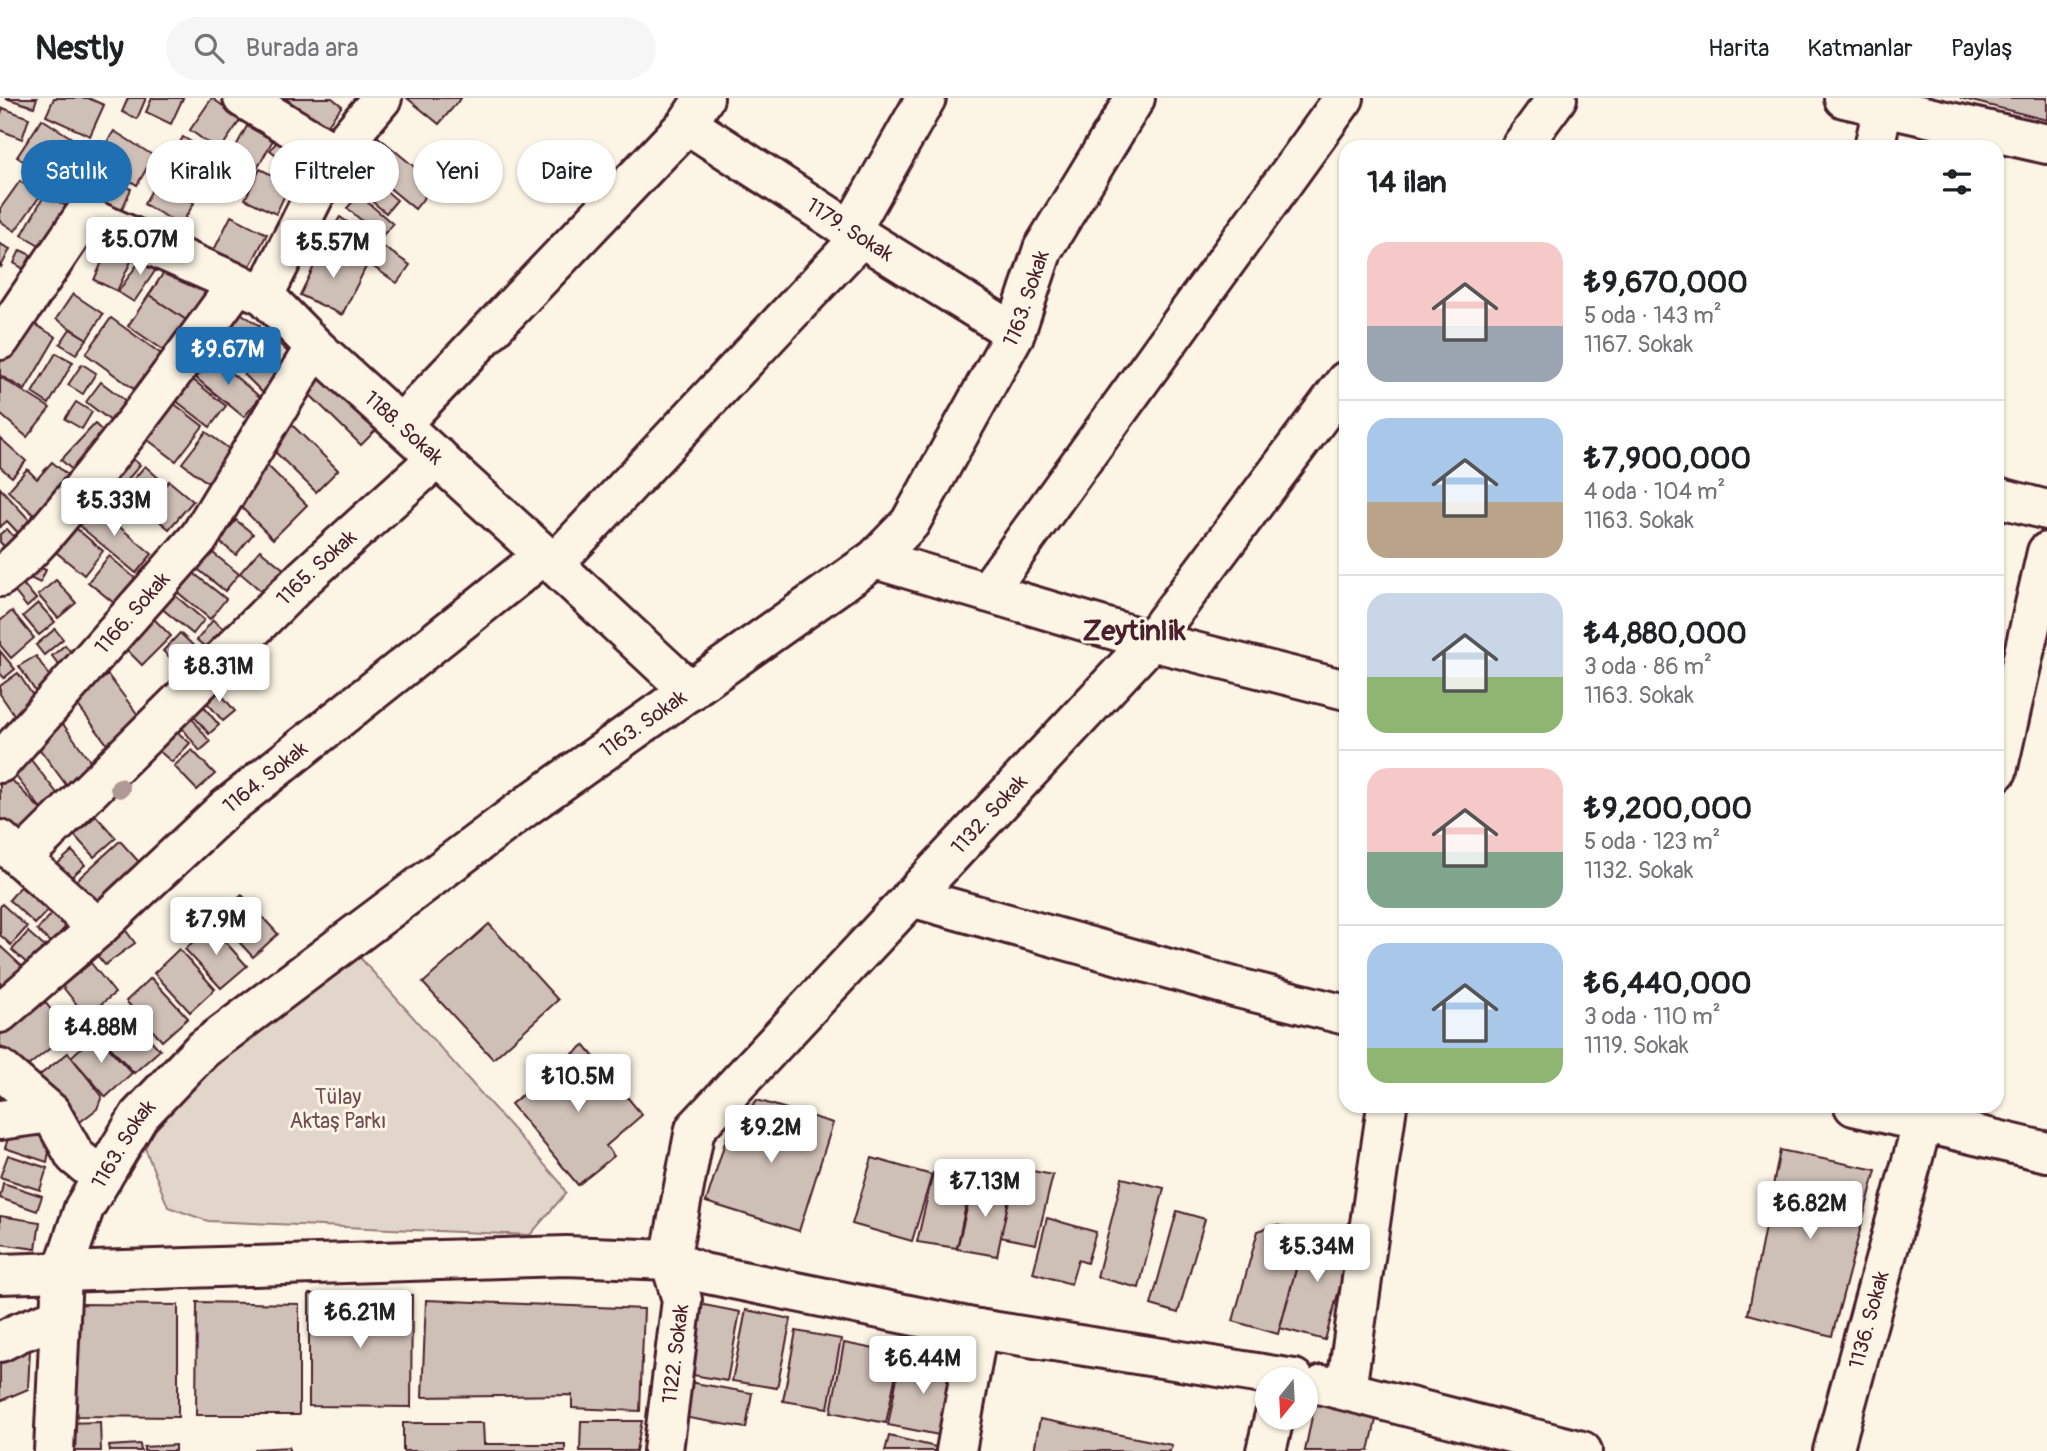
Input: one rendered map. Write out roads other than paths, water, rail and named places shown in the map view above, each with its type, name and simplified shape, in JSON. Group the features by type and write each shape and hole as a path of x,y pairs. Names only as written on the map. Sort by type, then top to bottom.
{"street":[{"path":"243,98 312,140"},
{"path":"347,140 382,98"},
{"path":"856,233 926,98"},
{"name":"1163. Sokak","path":"54,1451 62,1273 84,1208 139,1116 202,1050 528,805 875,559 910,523 1015,332 1043,249 1135,98"},
{"path":"987,592 1345,98"},
{"path":"1526,140 1557,98"},
{"path":"1844,98 2047,144"},
{"path":"1876,140 1883,108"},
{"path":"401,424 696,111"},
{"name":"1179. Sokak","path":"696,111 856,233 1015,332"},
{"path":"0,577 10,570 53,524 251,289 305,203"},
{"name":"1188. Sokak","path":"0,340 84,216 251,289 438,457 690,691"},
{"name":"1164. Sokak","path":"0,1013 98,928 225,809 549,559 856,233"},
{"name":"1166. Sokak","path":"0,762 200,536 316,347"},
{"name":"1132. Sokak","path":"670,1260 695,1129 1151,642 1339,390"},
{"name":"1165. Sokak","path":"10,850 305,576 438,457"},
{"path":"2004,499 2047,510"},
{"path":"2004,740 2047,552"},
{"path":"875,559 1151,642 1339,688"},
{"path":"10,850 98,928"},
{"path":"911,897 1234,987 1339,1013"},
{"path":"0,1069 51,1113 75,1156 102,1178"},
{"path":"0,1120 51,1113"},
{"path":"1346,1390 1386,1113"},
{"path":"1925,1114 2047,1152"},
{"name":"1136. Sokak","path":"1833,1451 1925,1114"},
{"path":"0,1274 566,1256 670,1260 703,1273 978,1329 1255,1373"},
{"name":"1122. Sokak","path":"663,1451 682,1300 670,1260"},
{"path":"0,1342 60,1317"},
{"path":"957,1451 978,1329"},
{"path":"1318,1384 1572,1450"},
{"path":"1266,1451 1271,1430"}],"district":[{"name":"Zeytinlik","path":"1134,631"}],"park label":[{"name":"Tülay Aktaş Parkı","path":"338,1109"}]}
